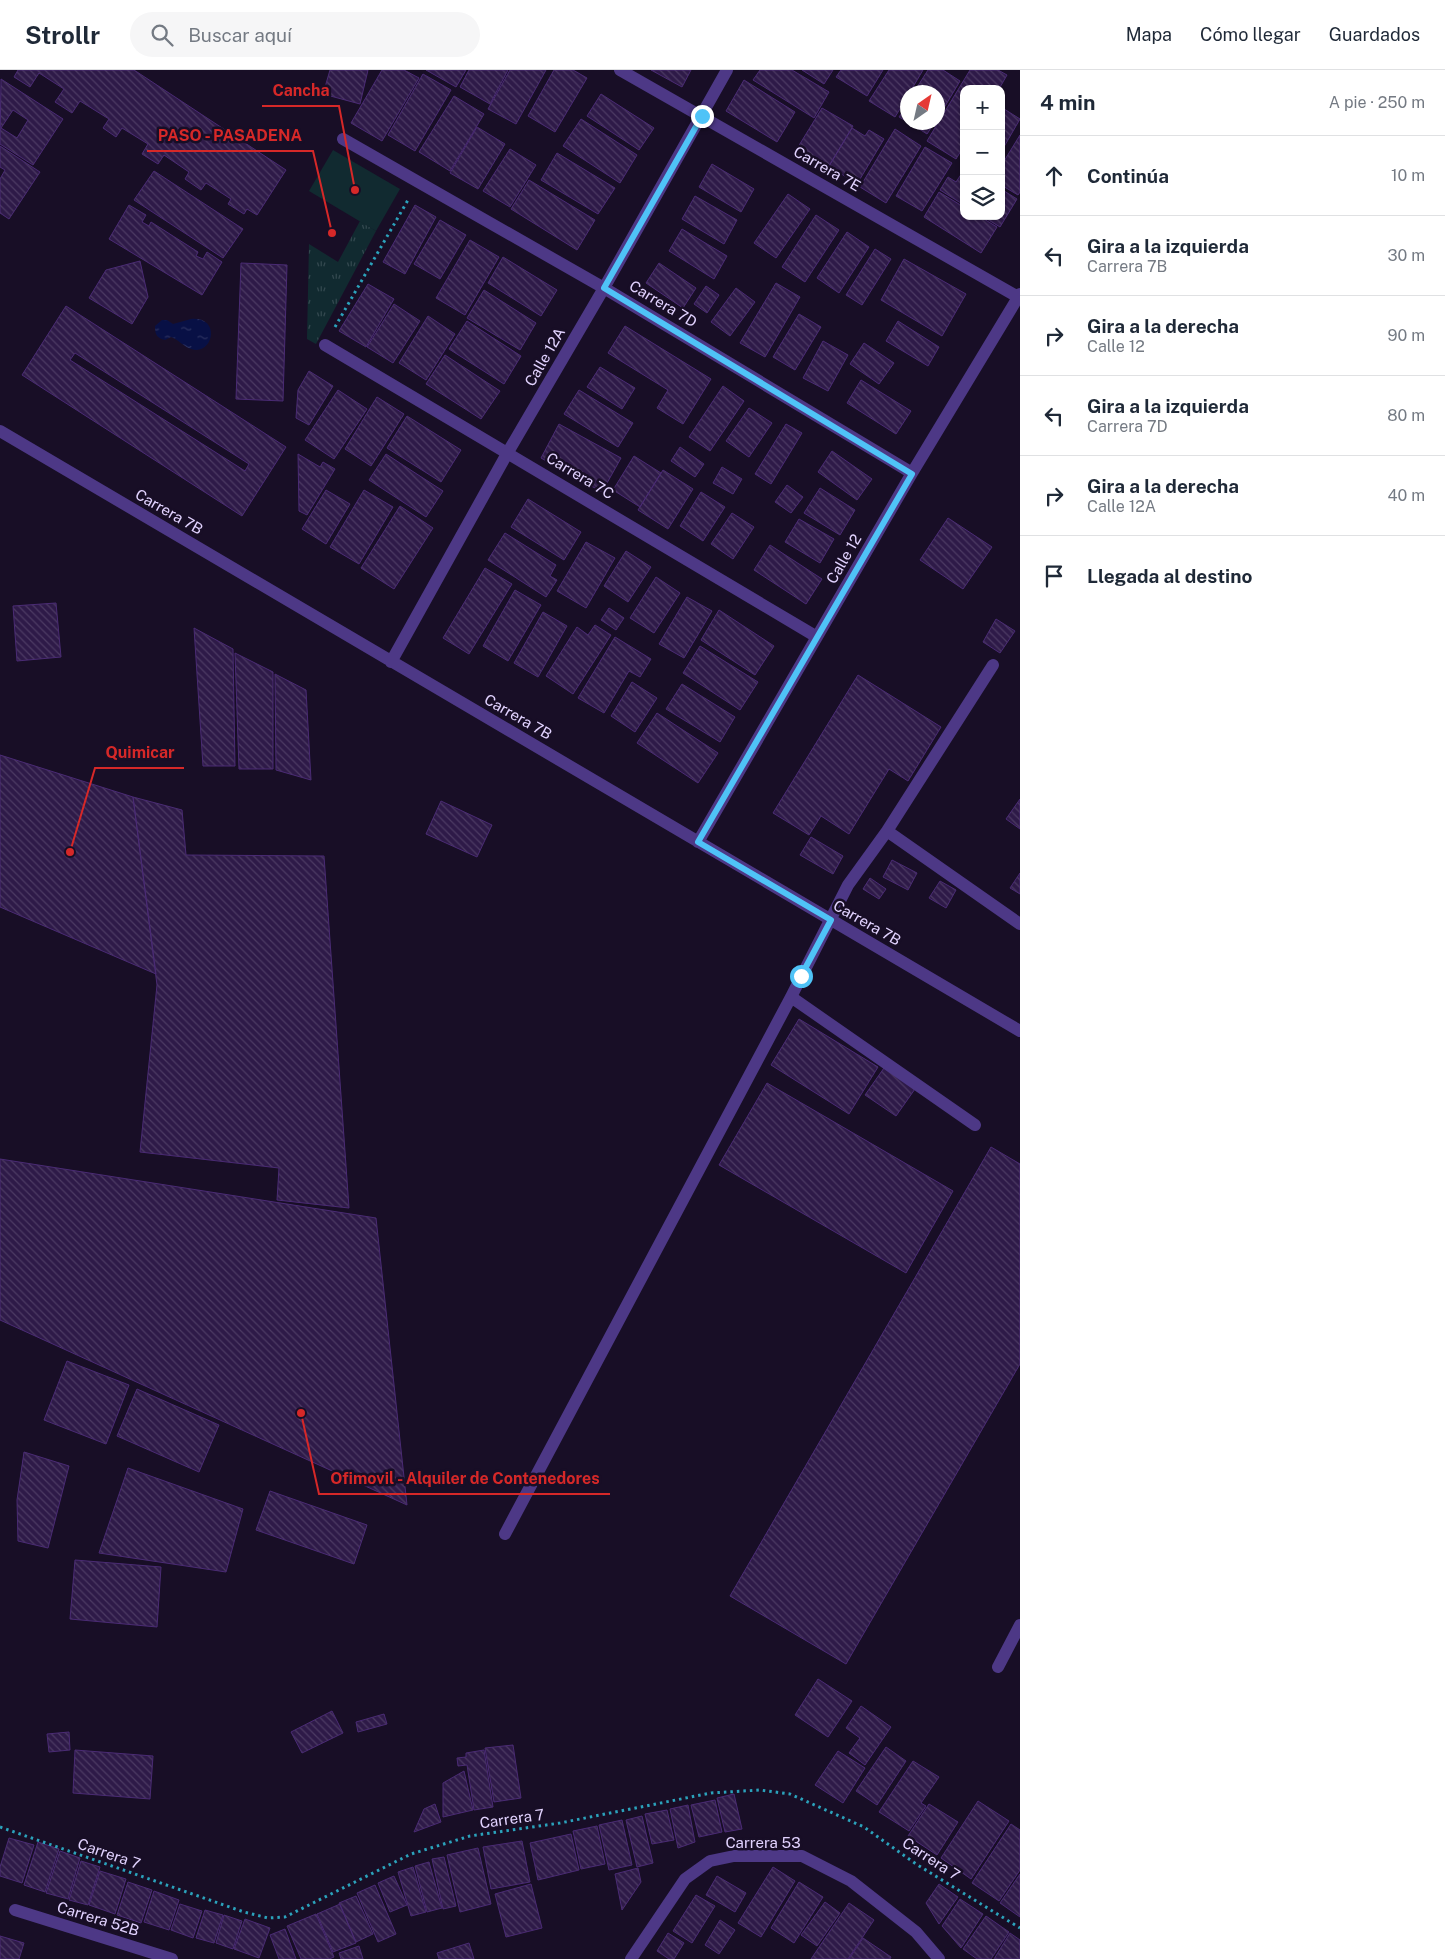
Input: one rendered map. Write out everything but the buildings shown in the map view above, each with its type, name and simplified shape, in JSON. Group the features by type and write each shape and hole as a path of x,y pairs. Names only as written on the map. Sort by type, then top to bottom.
{"street":[{"name":"Carrera 7E","path":"620,70 1019,295"},
{"name":"Calle 12A","path":"391,662 508,452 604,288 727,70"},
{"name":"Carrera 7D","path":"343,139 604,288 912,474"},
{"name":"Calle 12","path":"698,842 912,474 1019,295"},
{"name":"Carrera 7C","path":"325,345 818,637"},
{"name":"Carrera 7B","path":"0,432 1020,1031"},
{"path":"505,1534 791,997 848,885 887,832 993,665"},
{"path":"887,832 1020,924"},
{"path":"791,997 975,1125"},
{"path":"998,1667 1020,1625"},
{"name":"Carrera 53","path":"631,1959 685,1879 710,1861 734,1856 802,1856 843,1876 916,1932 939,1959"},
{"name":"Carrera 52B","path":"15,1910 172,1959"}],"path":[{"path":"325,345 418,182"},
{"name":"Carrera 7","path":"0,1828 244,1912 268,1918 285,1917 412,1854 470,1836 560,1823 711,1793 760,1790 790,1794 864,1827 916,1864 1020,1928"}],"green space":[{"path":"333,150 400,189 376,231 309,191"},
{"path":"360,221 376,231 316,344 307,339 309,244 338,262"}],"water":[{"path":"191,319 201,320 210,329 211,336 209,342 199,350 188,348 171,337 165,340 162,339 156,334 155,326 162,320 167,320 173,324"}],"place":[{"name":"Cancha","path":"355,190"},
{"name":"PASO - PASADENA","path":"332,233"},
{"name":"Quimicar","path":"70,852"},
{"name":"Ofimovil - Alquiler de Contenedores","path":"301,1413"}],"route":[{"path":"702,116 604,288 912,474 698,842 831,920 801,976"}]}
